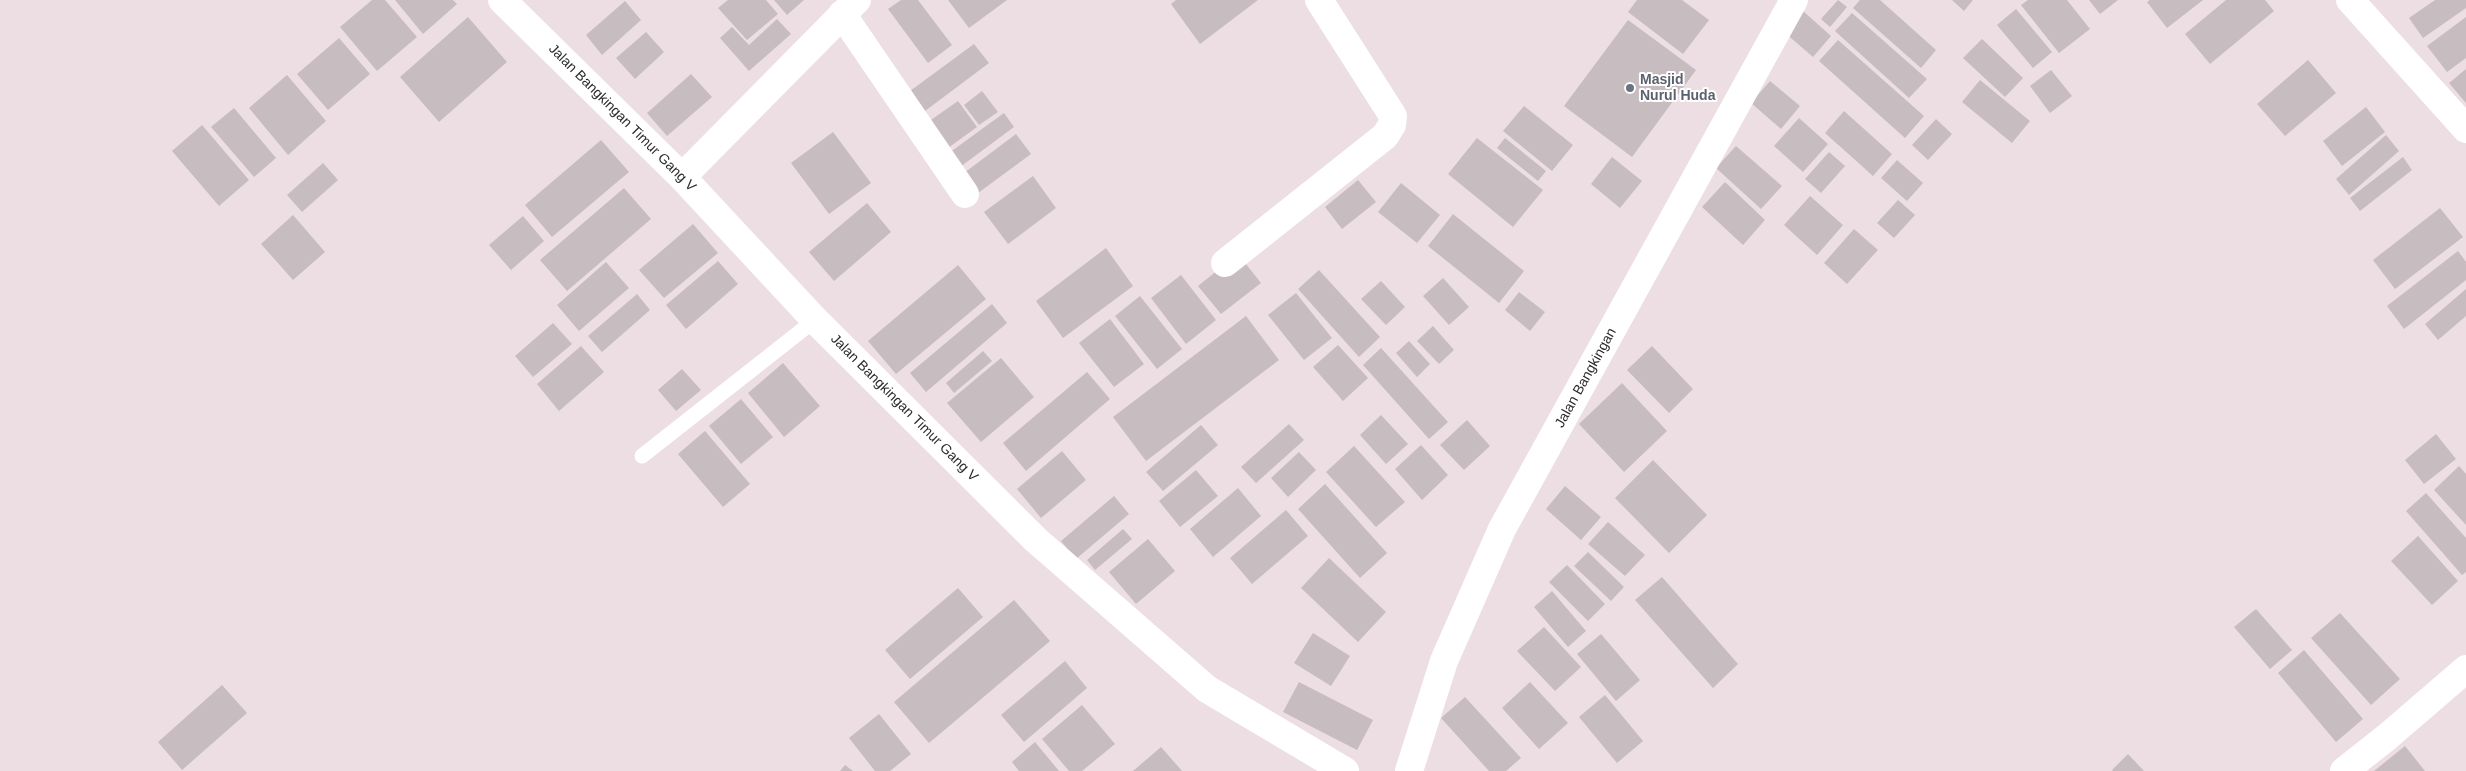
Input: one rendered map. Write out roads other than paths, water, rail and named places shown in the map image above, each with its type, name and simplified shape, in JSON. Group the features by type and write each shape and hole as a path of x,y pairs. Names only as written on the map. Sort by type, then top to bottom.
{"street":[{"name":"Jalan Bangkingan Timur Gang V","path":"502,0 682,177 815,320 1036,540 1207,689 1345,771"},
{"path":"1225,263 1385,136 1392,126 1393,116 1319,0"},
{"name":"Jalan Bangkingan","path":"1409,771 1444,661 1502,529 1794,0"},
{"path":"2350,0 2466,129"},
{"path":"682,177 850,7 965,194"},
{"path":"2344,771 2466,669"}],"lane":[{"path":"642,456 815,320"}],"place":[{"name":"Masjid Nurul Huda","path":"1630,88"}]}
